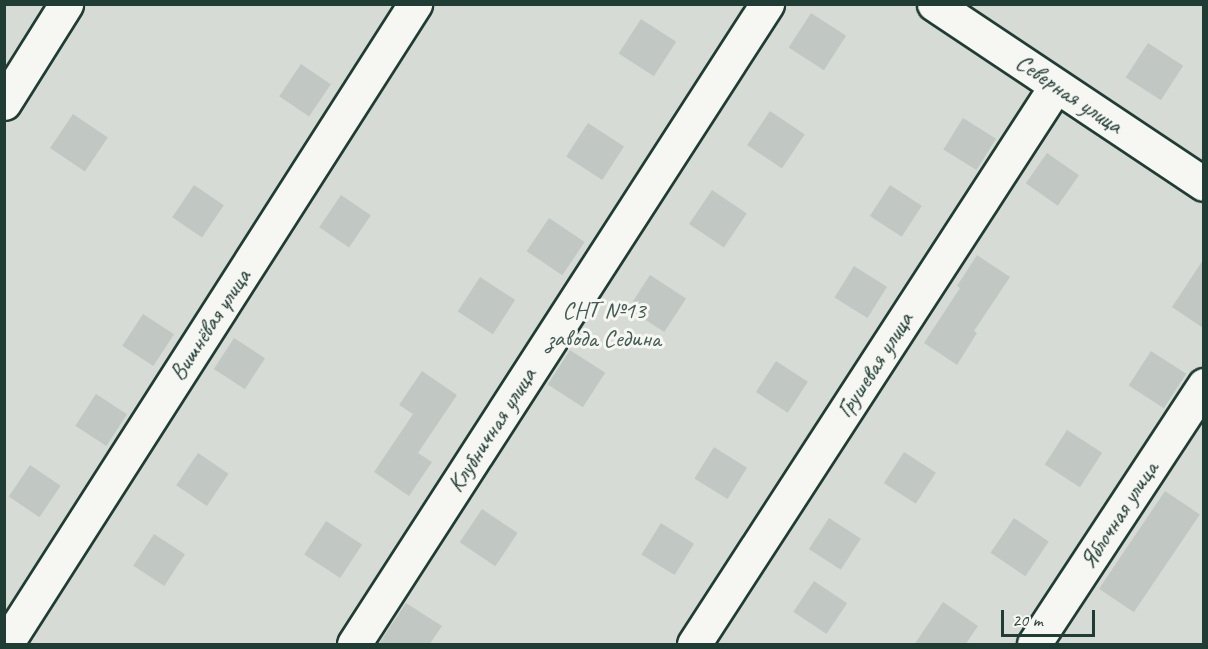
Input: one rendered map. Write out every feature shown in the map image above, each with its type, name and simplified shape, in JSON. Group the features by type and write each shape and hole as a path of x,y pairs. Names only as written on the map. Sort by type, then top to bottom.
{"street":[{"path":"4,103 66,4"},
{"name":"Вишнёвая улица","path":"6,645 415,4"},
{"name":"Клубничная улица","path":"354,645 767,4"},
{"name":"Северная улица","path":"934,4 1203,184"},
{"name":"Грушевая улица","path":"694,645 1056,86"},
{"name":"Яблочная улица","path":"1034,645 1203,385"}],"green space":[{"name":"СНТ №13 завода Седина","path":"4,5 1200,5 1204,7 1203,644 5,644"}],"building":[{"path":"811,13 846,36 824,70 789,47"},
{"path":"641,19 676,42 654,76 619,53"},
{"path":"1148,43 1183,66 1161,100 1126,77"},
{"path":"301,64 331,84 309,116 279,96"},
{"path":"770,111 805,134 782,168 747,145"},
{"path":"73,114 108,137 85,171 50,148"},
{"path":"963,118 996,139 976,170 943,149"},
{"path":"588,123 624,146 602,180 566,157"},
{"path":"1047,153 1079,175 1058,206 1026,183"},
{"path":"194,185 224,205 202,237 172,217"},
{"path":"890,185 922,206 902,237 870,216"},
{"path":"712,190 747,213 724,247 689,224"},
{"path":"341,195 371,215 349,247 319,227"},
{"path":"549,218 585,242 562,275 527,251"},
{"path":"977,255 1010,277 974,331 977,333 957,365 924,343 960,288 957,286"},
{"path":"1203,260 1203,328 1172,307"},
{"path":"854,266 887,287 867,318 834,297"},
{"path":"650,275 686,298 664,332 628,309"},
{"path":"480,277 515,300 493,334 458,311"},
{"path":"143,314 174,334 153,366 122,346"},
{"path":"234,338 265,358 245,389 214,369"},
{"path":"570,350 605,373 583,407 548,384"},
{"path":"1151,351 1186,374 1164,408 1129,385"},
{"path":"776,361 808,382 788,413 756,392"},
{"path":"422,371 457,395 418,453 432,462 409,496 374,472 413,414 399,405"},
{"path":"96,394 127,414 106,446 75,426"},
{"path":"1067,430 1102,453 1080,487 1045,464"},
{"path":"714,447 747,468 727,499 694,478"},
{"path":"904,452 936,473 916,504 884,483"},
{"path":"198,453 229,474 207,506 176,485"},
{"path":"30,465 61,486 39,517 9,497"},
{"path":"1165,491 1200,514 1134,612 1099,589"},
{"path":"482,509 518,533 495,566 460,542"},
{"path":"829,518 861,539 841,570 809,549"},
{"path":"1014,518 1049,541 1025,576 991,553"},
{"path":"326,521 362,544 340,578 304,555"},
{"path":"661,523 694,544 674,575 641,554"},
{"path":"154,534 185,554 164,586 133,566"},
{"path":"814,581 847,603 826,634 793,612"},
{"path":"943,602 978,626 965,645 914,645"},
{"path":"406,603 442,626 429,645 378,645"}]}
